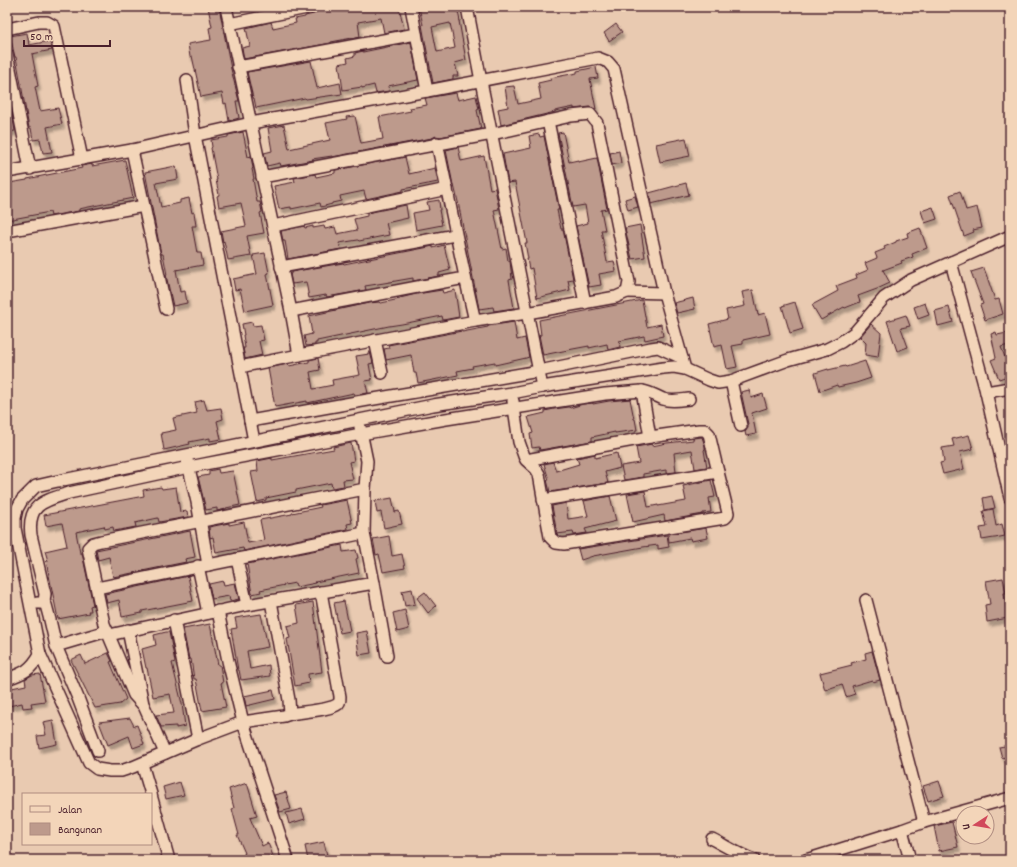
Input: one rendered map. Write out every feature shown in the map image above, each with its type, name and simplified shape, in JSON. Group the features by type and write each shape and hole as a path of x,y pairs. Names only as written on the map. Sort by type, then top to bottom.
{"street":[{"path":"226,7 291,311 299,355"},
{"path":"229,24 312,7"},
{"path":"411,7 427,91"},
{"path":"467,7 542,387"},
{"path":"7,29 39,22 47,22 54,26 82,159"},
{"path":"238,66 416,34"},
{"path":"7,54 30,169"},
{"path":"7,172 132,150 250,123 598,58 608,62 614,69 664,293 685,370"},
{"path":"187,80 195,135 254,441"},
{"path":"262,176 492,134 571,116 590,114 596,123 629,282 626,292"},
{"path":"548,121 585,303"},
{"path":"437,143 475,321"},
{"path":"132,150 166,309"},
{"path":"272,226 447,190"},
{"path":"7,231 144,206"},
{"path":"281,267 456,235"},
{"path":"321,592 339,691 340,700 338,704 318,710 243,722 198,739 142,764 121,771 97,769 89,763 40,654 30,604 11,529 17,509 22,500 36,486 267,438 433,405 512,394 542,387 664,368 685,370 718,383 731,381 841,342 856,332 884,298 911,280 1010,236"},
{"path":"952,262 986,392 1010,498"},
{"path":"291,311 465,278"},
{"path":"240,367 475,321 616,297 626,292 664,293"},
{"path":"375,340 382,373"},
{"path":"250,421 539,371 658,347 682,358"},
{"path":"731,381 741,426"},
{"path":"556,385 560,401"},
{"path":"986,392 1010,388"},
{"path":"642,391 650,437"},
{"path":"98,751 56,646 47,609 44,603 45,594 30,527 35,509 40,504 69,493 270,450 446,419 605,394 642,391 664,400 675,401 689,399"},
{"path":"512,394 519,442 526,460 536,469 539,474 550,537 556,543 564,544 725,518 728,513 709,434 705,430 650,437 526,460"},
{"path":"368,400 371,417"},
{"path":"358,420 367,461 364,533 374,582 386,656"},
{"path":"267,438 270,450"},
{"path":"186,455 200,522 203,566 213,612 228,661 243,722 288,860"},
{"path":"543,500 718,472"},
{"path":"144,706 134,695 104,624 88,548 93,543 365,489"},
{"path":"97,588 364,533"},
{"path":"237,559 248,605"},
{"path":"56,646 108,633 374,582"},
{"path":"866,600 924,822"},
{"path":"271,601 289,700 290,714"},
{"path":"30,604 44,603"},
{"path":"174,620 198,739"},
{"path":"128,630 144,706 165,754"},
{"path":"7,679 26,671 34,664 40,654"},
{"path":"142,764 150,793"},
{"path":"806,860 924,822 1010,798"},
{"path":"152,799 169,860"},
{"path":"902,830 910,860"},
{"path":"712,839 737,853 754,860"}],"building":[{"path":"208,7 219,7 239,101 236,101 239,118 229,121 226,103 224,104 222,93 201,97 192,56 190,57 188,44 211,40 209,28 212,27"},
{"path":"329,7 354,7 354,10 367,7 399,7 404,29 384,33 381,18 358,22 360,37 244,59 242,48 250,46 246,28 271,22 273,28 296,23 295,19 314,14 319,9"},
{"path":"419,7 457,7 466,60 455,63 458,76 453,76 453,79 433,83","holes":["450,23 455,48 437,52 432,27"]},
{"path":"616,24 622,32 609,41 604,33"},
{"path":"27,33 29,45 50,41 52,50 32,54 38,86 35,87 40,111 58,108 62,124 47,127 52,152 43,153 40,139 33,140 31,128 29,128 16,57 10,36"},
{"path":"411,42 418,80 388,86 389,91 376,93 374,85 343,90 339,64 348,62 347,58 355,56 355,53 363,51"},
{"path":"311,61 317,88 340,83 342,94 305,98 256,108 247,72"},
{"path":"596,67 598,78 590,79 596,109 590,107 574,109 574,107 501,125 498,109 508,107 505,87 514,86 518,104 541,99 538,83 551,80 550,78 577,73 577,71"},
{"path":"456,93 458,100 476,96 481,129 440,137 436,136 432,138 332,157 312,159 313,160 281,166 280,163 267,166 264,153 272,151 268,128 284,125 289,149 330,140 326,123 355,116 361,143 383,139 379,117 411,111 410,108 427,105 425,98"},
{"path":"12,113 15,131 7,132 7,114"},
{"path":"243,132 248,157 251,156 253,179 257,202 260,202 262,212 260,213 264,233 247,236 251,256 228,260 221,231 246,226 241,203 219,207 217,196 219,195 211,140 228,137 228,135"},
{"path":"563,132 569,162 578,160 578,162 597,158 607,209 601,210 605,230 601,230 607,262 614,261 616,271 599,274 601,285 589,287 576,226 588,223 585,205 573,207 558,133"},
{"path":"539,134 540,137 544,136 559,210 557,210 561,229 563,229 573,279 568,280 570,290 537,298 532,268 529,269 527,259 525,243 527,243 515,182 508,183 503,154 531,148 529,136"},
{"path":"686,138 690,156 660,162 656,144"},
{"path":"458,147 461,161 484,156 490,189 495,188 499,209 494,210 502,249 506,248 508,261 510,261 512,279 509,280 514,308 494,311 493,307 479,309 446,150"},
{"path":"619,151 621,163 612,165 610,153"},
{"path":"405,157 409,174 435,168 438,182 403,189 403,191 366,199 364,191 340,196 341,201 321,207 320,203 291,209 291,207 279,209 274,186 295,182 294,178 315,174 316,177 335,173 335,170"},
{"path":"125,160 133,198 51,216 50,212 7,220 7,185 10,185 9,183 82,168 81,166 92,164 92,166"},
{"path":"176,166 178,179 156,183 161,207 180,203 180,200 189,198 192,213 194,212 196,226 192,226 197,253 201,253 203,265 176,270 180,292 185,291 187,303 173,306 145,172"},
{"path":"686,183 689,195 651,204 649,193"},
{"path":"960,191 966,210 977,207 982,228 973,230 974,232 964,236 950,195"},
{"path":"635,196 638,207 628,210 625,199"},
{"path":"439,200 442,225 416,230 413,213 429,210 427,202"},
{"path":"406,205 408,218 386,223 389,235 339,243 341,249 288,259 285,241 283,241 281,231 304,226 305,228 313,226 313,228 324,226 325,229 335,227 337,234 357,230 354,219 367,216 367,213"},
{"path":"933,207 937,219 925,223 921,211"},
{"path":"640,225 645,257 632,259 625,228"},
{"path":"920,228 927,248 912,254 913,257 901,261 902,263 883,270 890,283 858,296 860,302 845,308 844,307 821,320 812,305 838,291 836,286 857,278 856,275 868,270 865,263 877,258 875,253 885,249 884,247 896,241 908,237 907,233"},
{"path":"444,245 450,270 439,273 439,276 413,281 413,278 365,286 366,290 327,297 326,295 309,298 306,282 292,284 291,272 344,264"},
{"path":"265,253 269,273 267,274 273,305 245,311 240,289 235,290 233,279 257,274 253,255"},
{"path":"984,268 995,300 999,299 1003,314 985,320 980,305 983,304 971,272"},
{"path":"442,290 443,293 455,290 459,317 443,320 442,316 389,326 317,341 315,345 306,346 304,336 312,334 309,316 368,303 381,303 416,294"},
{"path":"753,290 758,315 765,313 770,334 743,340 743,344 732,346 737,367 727,369 722,345 714,347 709,324 728,319 726,310 745,306 742,292"},
{"path":"693,298 695,309 677,313 674,303"},
{"path":"642,300 647,327 661,324 663,336 645,340 644,336 619,341 620,347 608,350 607,344 543,355 539,335 541,335 539,320"},
{"path":"795,302 803,329 790,333 782,306"},
{"path":"925,303 929,315 918,319 914,307"},
{"path":"949,307 953,322 938,326 935,311"},
{"path":"906,315 910,326 901,328 908,347 897,351 887,321"},
{"path":"252,322 253,326 261,325 264,340 259,341 262,355 245,359 242,324"},
{"path":"514,322 517,340 525,338 529,357 495,365 495,362 472,366 473,368 457,371 458,375 418,383 416,373 414,373 411,355 386,360 384,349 389,348 388,345"},
{"path":"871,324 881,333 878,357 865,355 866,343 860,337"},
{"path":"996,332 997,335 1007,333 1009,345 1001,347 1010,370 1010,375 999,379 991,360 996,358 991,334"},
{"path":"369,352 373,363 369,364 372,380 365,381 368,393 355,395 354,393 307,403 307,401 275,407 268,368 309,362 309,360 318,358 320,370 310,372 313,389 333,385 332,380 360,375 356,356 369,354"},
{"path":"865,361 871,378 838,387 837,385 820,391 815,373 828,369 846,367"},
{"path":"749,390 751,398 763,394 767,408 752,413 756,434 746,436 745,432 748,428 748,424 741,392"},
{"path":"630,399 637,430 615,432 592,437 592,441 540,450 539,447 532,448 530,434 533,433 528,417 554,409"},
{"path":"204,400 207,410 221,408 223,419 217,421 221,439 210,441 210,438 189,442 190,444 164,450 161,433 176,430 173,418 197,413 195,402"},
{"path":"969,435 973,449 960,452 964,469 943,474 940,463 944,462 942,448 954,446 952,439"},
{"path":"702,437 705,446 704,450 707,467 695,469 692,450 674,453 676,472 666,473 666,470 643,474 643,477 624,480 621,466 639,463 636,447 693,440 693,438"},
{"path":"351,443 354,461 349,462 353,479 343,480 344,486 332,488 331,483 296,490 296,492 266,498 266,500 257,502 251,472 258,471 257,461 272,458 272,460 334,449 333,447"},
{"path":"617,453 620,468 605,472 608,483 550,492 547,480 549,480 544,464 553,462 556,471 579,464 577,458 595,454 595,458"},
{"path":"218,469 219,473 233,471 240,505 217,511 217,508 206,510 198,477 209,475 209,471"},
{"path":"711,480 715,497 709,498 711,512 665,521 664,515 633,522 627,494 645,491 648,507 658,506 686,501 683,486"},
{"path":"161,487 162,489 176,487 180,512 187,511 188,517 159,522 158,518 135,523 136,527 114,531 113,527 105,529 104,526 76,532 93,605 90,606 91,611 88,611 89,613 58,619 45,551 67,546 62,523 46,526 44,515 144,496 143,490"},
{"path":"610,496 616,521 585,529 587,533 574,535 573,532 557,534 552,506 566,503 568,519 588,516 584,501"},
{"path":"992,496 995,508 985,510 983,498"},
{"path":"392,498 395,512 399,511 402,524 384,528 381,512 377,513 375,501"},
{"path":"347,500 352,523 347,524 348,529 244,551 243,548 216,553 213,537 210,538 209,527 244,522 248,543 264,540 260,520 292,514 321,507 320,505"},
{"path":"993,509 996,526 1002,524 1005,536 982,540 980,528 987,527 983,511"},
{"path":"706,528 708,538 691,541 690,538 669,542 668,534"},
{"path":"190,531 195,557 185,559 186,562 113,577 109,557 98,560 96,550"},
{"path":"667,535 669,547 658,549 658,545 643,547 593,556 581,560 578,549"},
{"path":"389,536 392,556 402,554 405,568 383,572 379,554 376,555 373,539"},
{"path":"342,545 343,552 356,550 359,573 296,587 295,583 260,590 261,592 252,594 247,564"},
{"path":"188,576 193,601 142,611 142,613 122,617 119,600 107,603 105,594"},
{"path":"1003,578 1008,618 987,622 985,605 990,604 986,581"},
{"path":"223,581 224,585 235,583 239,599 230,601 229,596 212,599 209,584"},
{"path":"412,589 415,604 405,606 402,591"},
{"path":"425,592 436,606 428,613 417,598"},
{"path":"344,601 350,631 340,633 334,603"},
{"path":"313,602 322,672 308,674 309,683 295,686 287,639 290,638 287,626 299,623 296,605"},
{"path":"405,610 409,629 397,632 393,613"},
{"path":"261,614 268,647 247,651 250,669 269,665 270,676 241,680 231,629 237,628 235,618"},
{"path":"210,624 218,665 220,665 223,683 221,683 226,707 202,711 196,679 194,679 191,659 189,659 183,629"},
{"path":"367,631 371,653 359,655 356,633"},
{"path":"169,632 175,662 172,663 182,704 185,726 176,728 176,726 161,727 156,715 174,713 170,694 153,697 142,649 156,645 154,635"},
{"path":"872,651 880,680 873,682 872,680 852,686 855,694 846,697 842,684 825,690 820,673 852,665 851,663 866,659 865,653"},
{"path":"108,653 112,661 110,662 126,699 120,704 95,708 71,660 81,655 85,664"},
{"path":"40,674 45,701 31,703 32,707 23,708 22,703 9,706 7,689 26,685 25,679 32,675"},
{"path":"273,690 275,699 246,706 244,696"},
{"path":"130,718 134,726 137,725 144,744 133,748 129,736 108,745 99,722"},
{"path":"53,720 57,744 39,748 37,736 46,735 43,722"},
{"path":"1010,745 1010,756 1002,758 999,747"},
{"path":"939,781 944,796 928,801 923,786"},
{"path":"180,782 184,795 166,799 163,787"},
{"path":"247,783 257,816 250,818 262,846 268,843 273,856 262,860 247,860 237,835 239,835 232,809 234,808 229,789"},
{"path":"286,792 291,809 280,812 274,795"},
{"path":"302,809 305,819 289,824 286,813"},
{"path":"952,822 955,834 955,845 958,845 958,847 939,851 934,826"},
{"path":"324,842 328,860 308,860 305,846"}]}
